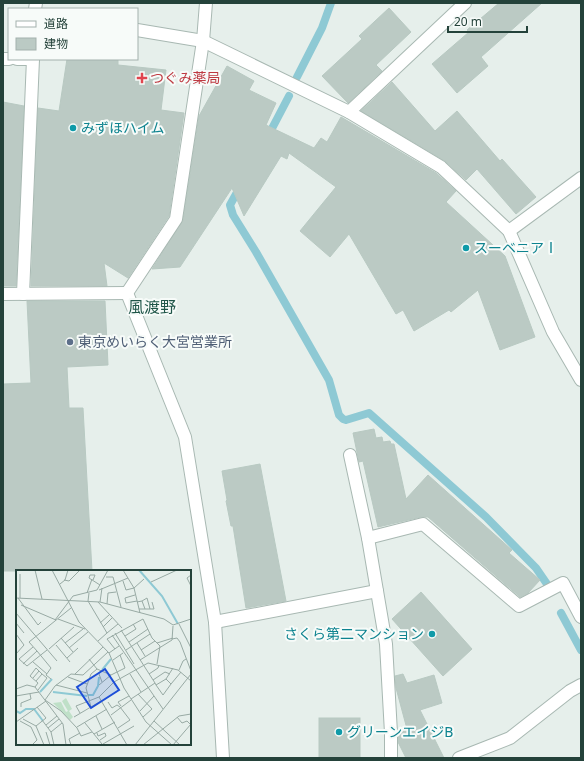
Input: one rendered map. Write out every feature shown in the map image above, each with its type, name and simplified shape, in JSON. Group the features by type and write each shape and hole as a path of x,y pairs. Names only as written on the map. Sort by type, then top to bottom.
{"street":[{"path":"127,293 176,219 203,41 206,3"},
{"path":"349,112 465,3"},
{"path":"138,30 203,41 349,112 441,167 509,231 553,332 581,380"},
{"path":"23,294 33,60"},
{"path":"509,231 581,178"},
{"path":"3,294 127,293"},
{"path":"127,293 185,438 215,622 223,758"},
{"path":"350,455 368,538 386,644 391,758"},
{"path":"368,538 423,524 519,606 563,583 581,617"},
{"path":"215,622 377,591"},
{"path":"459,758 510,738 570,691 581,685"}],"building":[{"path":"499,3 542,3 481,57 488,66 457,93 432,64 469,32 467,30"},
{"path":"389,8 411,32 376,65 382,71 348,103 322,76 362,39 359,36"},
{"path":"67,60 118,60 118,65 166,70 161,110 184,113 169,216 128,278 104,263 107,286 31,286 38,108 59,111"},
{"path":"227,66 254,81 249,90 276,103 266,125 314,148 321,138 327,142 341,117 436,173 456,191 446,202 505,256 535,337 500,350 478,290 451,312 449,310 414,331 403,310 396,314 349,234 330,257 300,231 336,187 289,153 287,159 281,156 244,216 232,188 180,267 152,269 183,220 199,116"},
{"path":"392,82 435,131 457,111 500,161 502,159 536,197 516,214 477,169 466,180 445,161 361,111"},
{"path":"3,102 24,106 16,286 3,286"},
{"path":"27,301 105,301 108,365 67,367 69,408 83,408 92,570 3,571 3,384 31,383"},
{"path":"374,429 376,438 382,437 383,442 390,441 391,444 394,444 406,499 428,475 512,550 509,553 540,580 528,593 520,597 428,517 421,517 378,527 363,461 359,462 353,433"},
{"path":"260,464 286,601 246,608 233,526 231,526 226,501 222,471"},
{"name":"さくら第二マンション","path":"421,592 472,649 443,676 392,619"},
{"path":"403,674 407,683 434,675 442,703 420,710 444,758 406,758 398,742 398,733 407,729 396,688 395,676"},
{"name":"グリーンエイジB","path":"319,718 360,718 360,758 319,758"}],"waterway":[{"path":"297,77 322,28 331,3"},
{"path":"267,138 289,96"},
{"path":"240,187 230,205 233,215 256,252 329,380 339,415 346,420 369,413 486,517 536,568 547,584"},
{"path":"561,613 581,650"}],"place":[{"name":"つぐみ薬局","path":"142,78"},
{"name":"みずほハイム","path":"73,128"},
{"name":"スーベニアⅠ","path":"466,248"},
{"name":"東京めいらく大宮営業所","path":"70,342"},
{"name":"さくら第二マンション","path":"432,634"},
{"name":"グリーンエイジB","path":"339,732"}],"district":[{"name":"風渡野","path":"152,307"}]}
